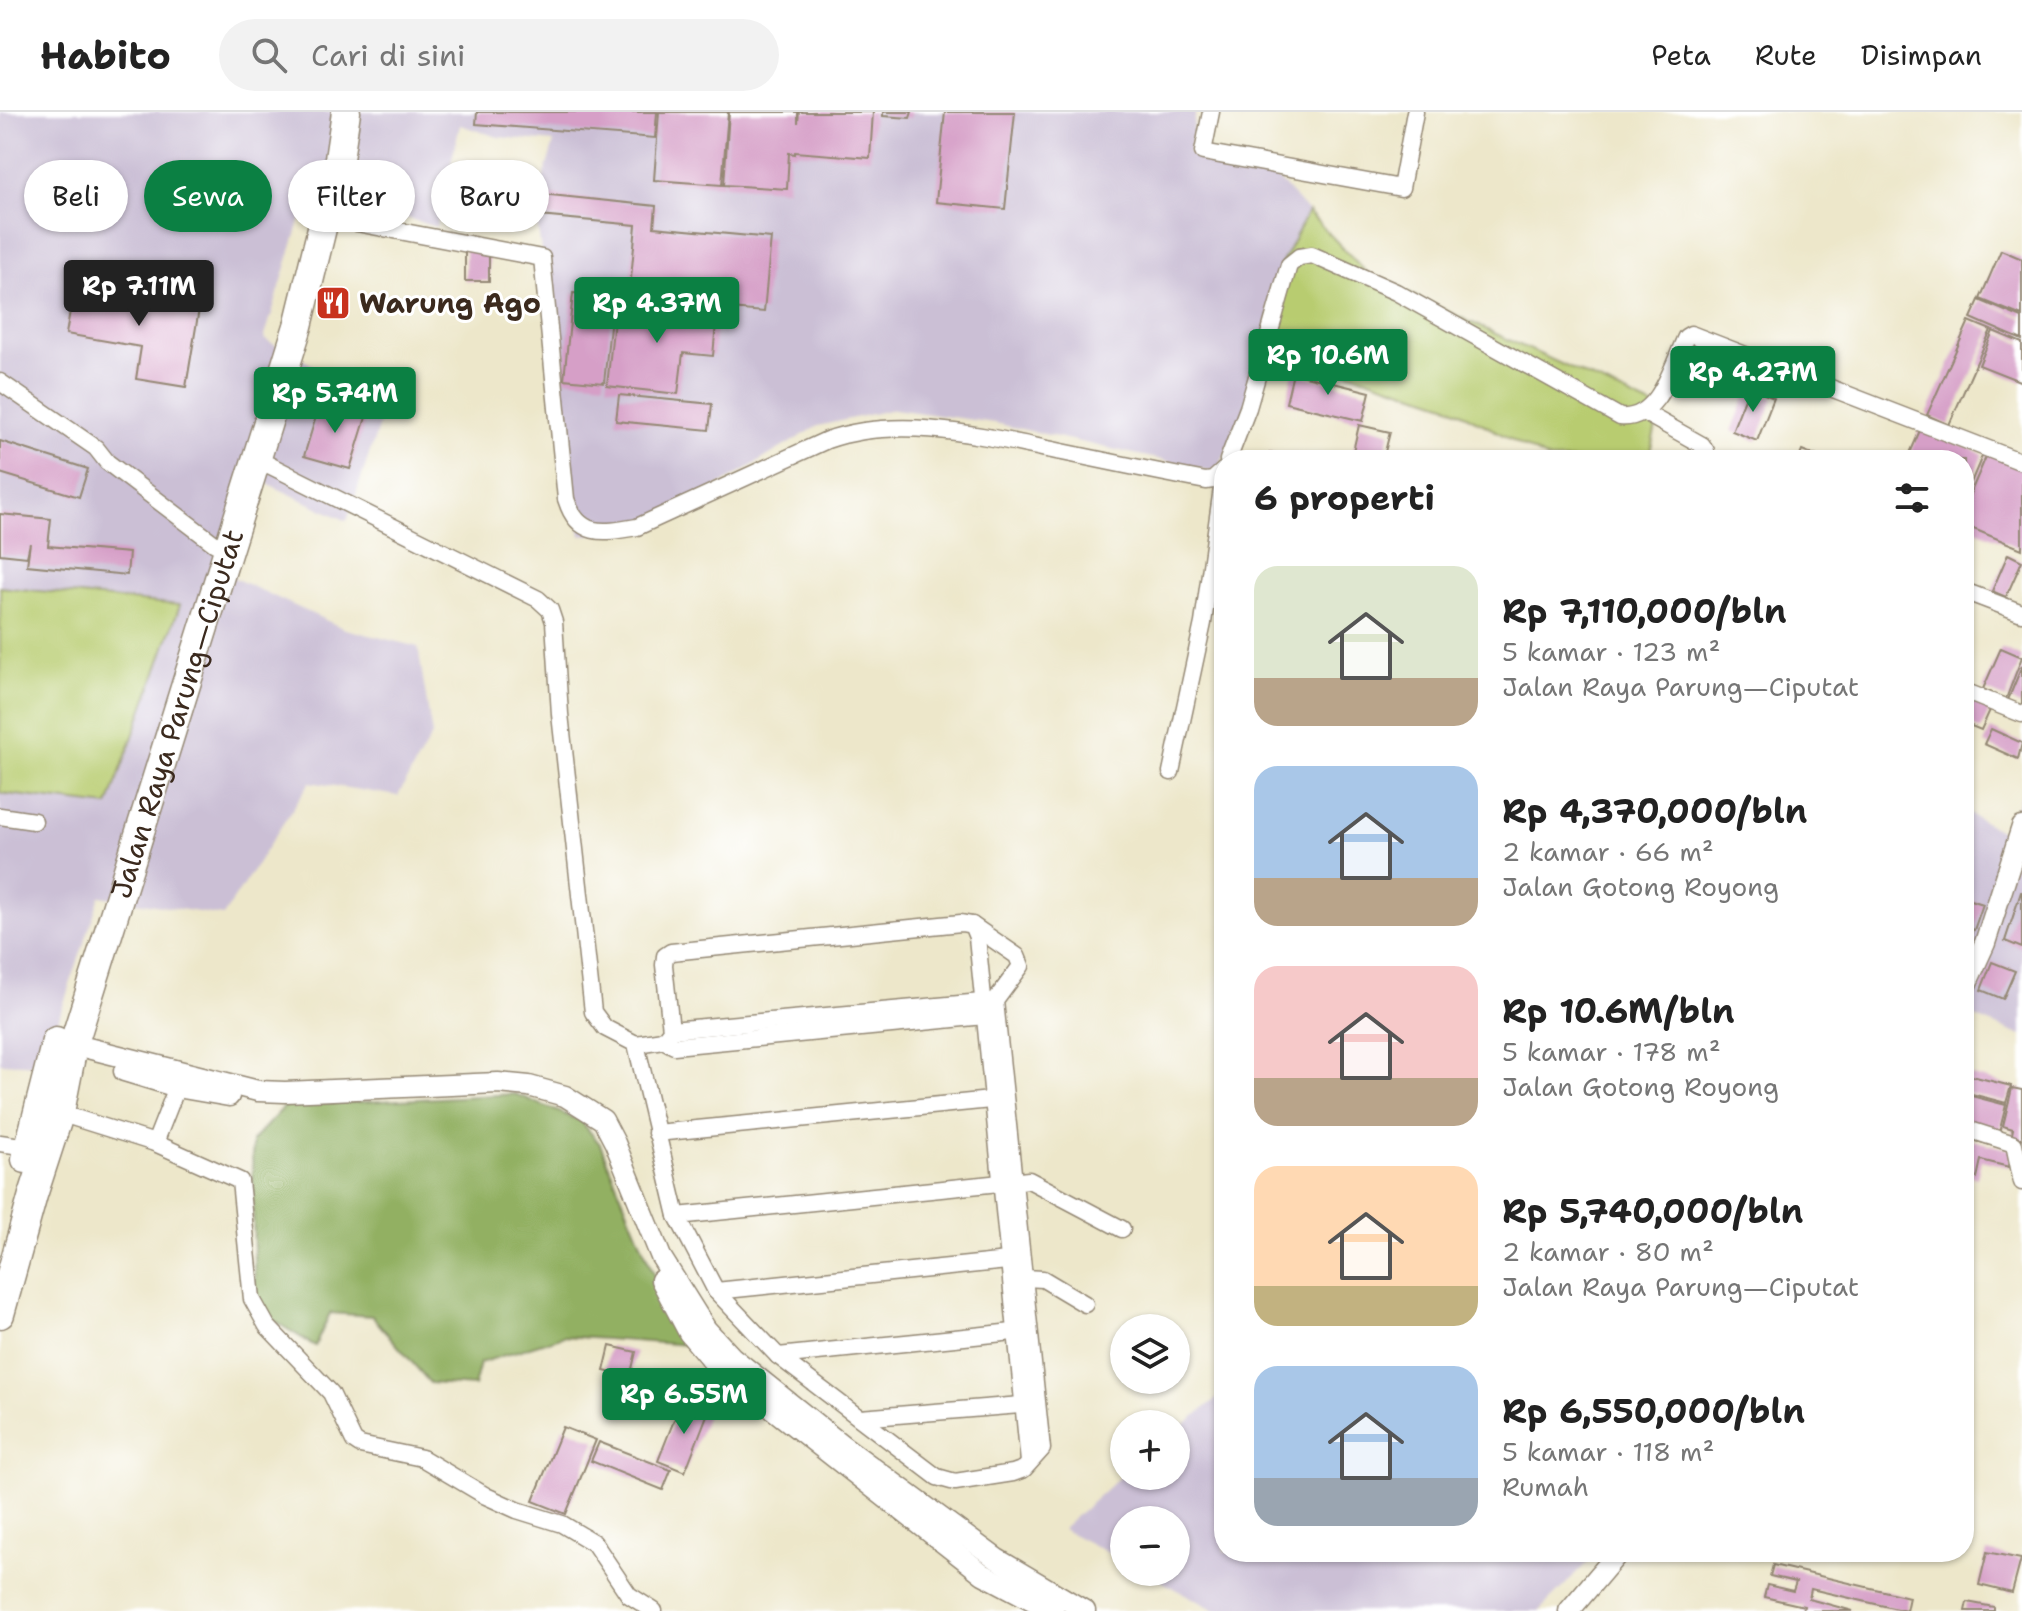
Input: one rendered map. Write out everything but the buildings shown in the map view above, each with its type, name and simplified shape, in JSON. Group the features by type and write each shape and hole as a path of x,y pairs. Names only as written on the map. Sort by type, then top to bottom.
{"highway":[{"name":"Jalan Raya Parung—Ciputat","path":"0,1253 50,1111 63,1048 124,820 215,544 282,322 323,156 328,112"},
{"name":"Jalan Raya Parung—Ciputat","path":"339,160 346,112"},
{"name":"Jalan Raya Parung—Ciputat","path":"63,1048 257,459 298,326 321,232"},
{"name":"Jalan Raya Parung—Ciputat","path":"1,1306 38,1148"}],"street":[{"path":"1211,112 1203,152 1401,188 1415,112"},
{"path":"404,232 542,258 566,499 577,522 590,530 610,532 637,527 827,440 849,432 871,429 928,431 1017,443 1206,481 1214,476"},
{"path":"1232,450 1248,408 1289,265 1299,257 1312,255 1396,292 1620,417 1633,419 1645,413 1656,400 1686,337 1698,335 2022,462"},
{"path":"0,382 96,448 107,462 215,544"},
{"path":"1645,413 1702,445 1705,450"},
{"path":"257,459 538,599 550,610 554,622 560,714 593,1012 605,1028 636,1044 667,1035"},
{"path":"1171,772 1203,623 1214,546"},
{"path":"1974,595 2022,613"},
{"path":"1974,695 2022,714"},
{"path":"0,816 34,821"},
{"path":"1974,967 1985,943 2022,827"},
{"path":"961,923 972,925 1017,956 1021,966 989,1009 674,1046 667,1035 664,965 665,956 671,952 961,923"},
{"path":"636,1044 677,1216 716,1291 778,1356 937,1477 955,1482 1013,1473 1024,1469 1029,1462 1030,1404 1000,1099 989,1009 977,937 972,925"},
{"path":"63,1048 177,1087 239,1098 278,1100 491,1091 522,1094 557,1104 575,1114 593,1127 606,1149 652,1264 689,1333 714,1363 983,1574 1053,1611"},
{"path":"63,1048 258,1091 498,1083 529,1086 565,1096 584,1106 603,1120 615,1143 661,1257 706,1329 732,1357 842,1445 997,1559 1085,1611"},
{"path":"155,1143 177,1087"},
{"path":"656,1133 1000,1099"},
{"path":"50,1111 155,1143 240,1181 252,1299 267,1326 331,1393 354,1441 360,1445 422,1458 486,1496 517,1510 562,1524 594,1543 629,1595 654,1611"},
{"path":"1974,1131 2014,1144 2022,1182"},
{"path":"0,1143 38,1148"},
{"path":"677,1216 1029,1180 1122,1229"},
{"path":"1016,1260 1025,1278 1023,1332"},
{"path":"716,1291 1016,1260"},
{"path":"1025,1278 1043,1279 1085,1304"},
{"path":"778,1356 1023,1332"},
{"path":"860,1418 1030,1404"},
{"path":"1569,1611 1611,1562"}],"shaded area":[{"path":"0,112 1196,112 1189,154 1277,178 1308,212 1281,265 1250,403 1227,450 1214,450 1214,472 994,423 894,409 818,426 653,525 581,536 538,232 549,232 549,160 554,142 498,137 460,125 452,160 431,160 431,225 415,221 415,160 288,160 288,232 297,232 264,339 386,404 347,521 262,481 234,578 345,629 418,647 432,735 398,796 310,782 223,916 100,896 43,1065 0,1063 0,793 108,806 179,605 0,588"},
{"path":"2022,790 2022,1036 1974,1017 1974,816 2007,834"},
{"path":"1214,1401 1214,1562 1588,1562 1539,1611 1217,1611 1170,1586 1190,1586 1190,1506 1110,1506 1110,1554 1062,1529 1110,1486 1110,1490 1190,1490 1190,1420"}],"green space":[{"path":"1308,212 1369,275 1660,410 1650,450 1531,450 1446,404 1263,345 1281,265"},
{"path":"0,587 180,605 108,806 0,793"},
{"path":"515,1094 581,1121 600,1144 650,1265 688,1345 564,1336 480,1363 474,1386 430,1383 372,1316 330,1313 315,1346 255,1309 252,1141 285,1106"}],"place":[{"name":"Warung Ago","path":"333,303"}]}
